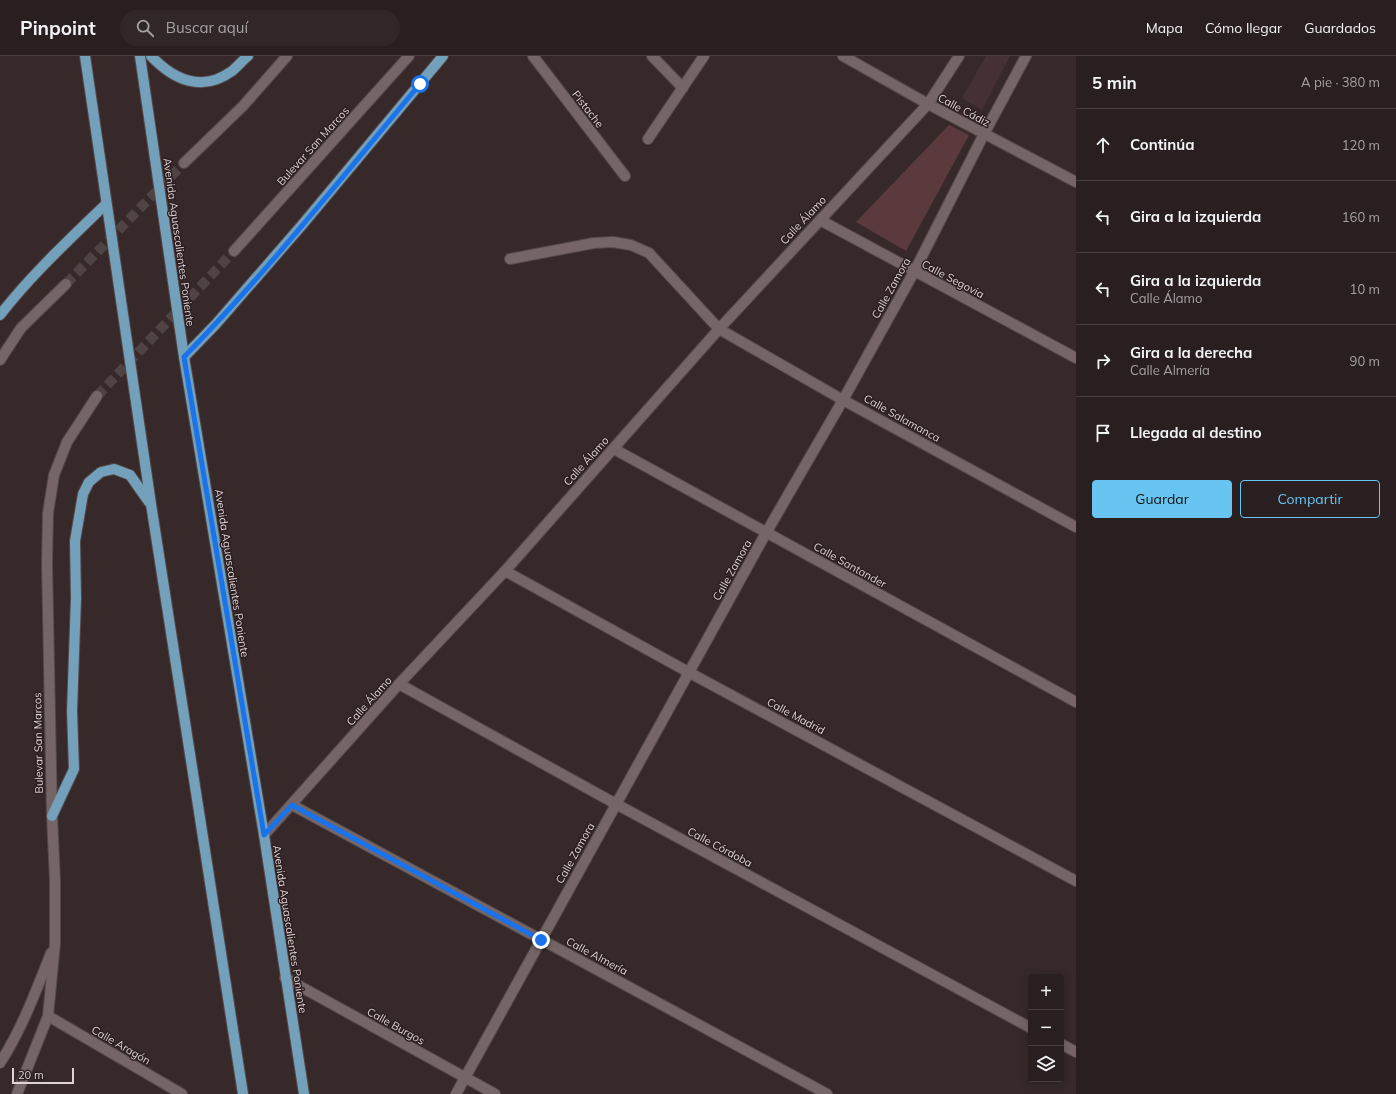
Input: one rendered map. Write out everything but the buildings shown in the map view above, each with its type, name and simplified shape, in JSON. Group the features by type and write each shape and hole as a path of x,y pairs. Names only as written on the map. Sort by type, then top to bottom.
{"main road":[{"path":"85,56 151,504 243,1094"},
{"name":"Avenida Aguascalientes Poniente","path":"140,56 184,357 264,835 304,1094"},
{"path":"151,56 163,68 178,78 195,82 213,81 231,71 248,56"},
{"path":"184,357 216,324 302,225 443,56"},
{"path":"0,315 48,261 106,204"},
{"path":"52,816 74,769 72,711 76,598 75,541 83,494 89,482 101,472 114,470 130,475 151,504"}],"street":[{"path":"184,162 243,106 287,56"},
{"name":"Bulevar San Marcos","path":"234,251 409,56"},
{"name":"Pistache","path":"533,56 625,176"},
{"path":"652,56 683,88"},
{"path":"648,139 704,56"},
{"name":"Calle Cádiz","path":"843,56 928,104 1076,182"},
{"name":"Calle Álamo","path":"264,835 399,684 505,571 719,329 928,104 959,56"},
{"name":"Calle Zamora","path":"456,1094 766,533 843,400 914,272 984,134 1026,56"},
{"name":"Calle Segovia","path":"820,220 1076,358"},
{"name":"Calle Salamanca","path":"510,259 594,243 613,242 631,245 649,253 719,329 843,400 1076,527"},
{"path":"0,360 21,328 66,284"},
{"name":"Bulevar San Marcos","path":"17,1094 48,1016 55,943 55,881 52,816 47,563 48,513 54,475 67,442 97,396"},
{"name":"Calle Santander","path":"614,449 1076,702"},
{"name":"Calle Madrid","path":"505,571 1076,881"},
{"name":"Calle Córdoba","path":"399,684 616,804 1028,1026"},
{"name":"Calle Almería","path":"292,805 827,1094"},
{"path":"0,1064 11,1046 23,1021 55,943"},
{"name":"Calle Burgos","path":"285,978 495,1094"},
{"name":"Calle Aragón","path":"48,1016 182,1094"},
{"path":"1064,1046 1076,1052"}],"shaded area":[{"path":"986,56 1010,56 982,110 962,98"},
{"path":"949,125 969,135 906,251 856,222"}],"tunnel":[{"path":"66,284 184,163"},
{"path":"97,396 234,251"}],"route":[{"path":"420,84 302,225 216,324 184,357 264,835 292,805 541,940"}]}
